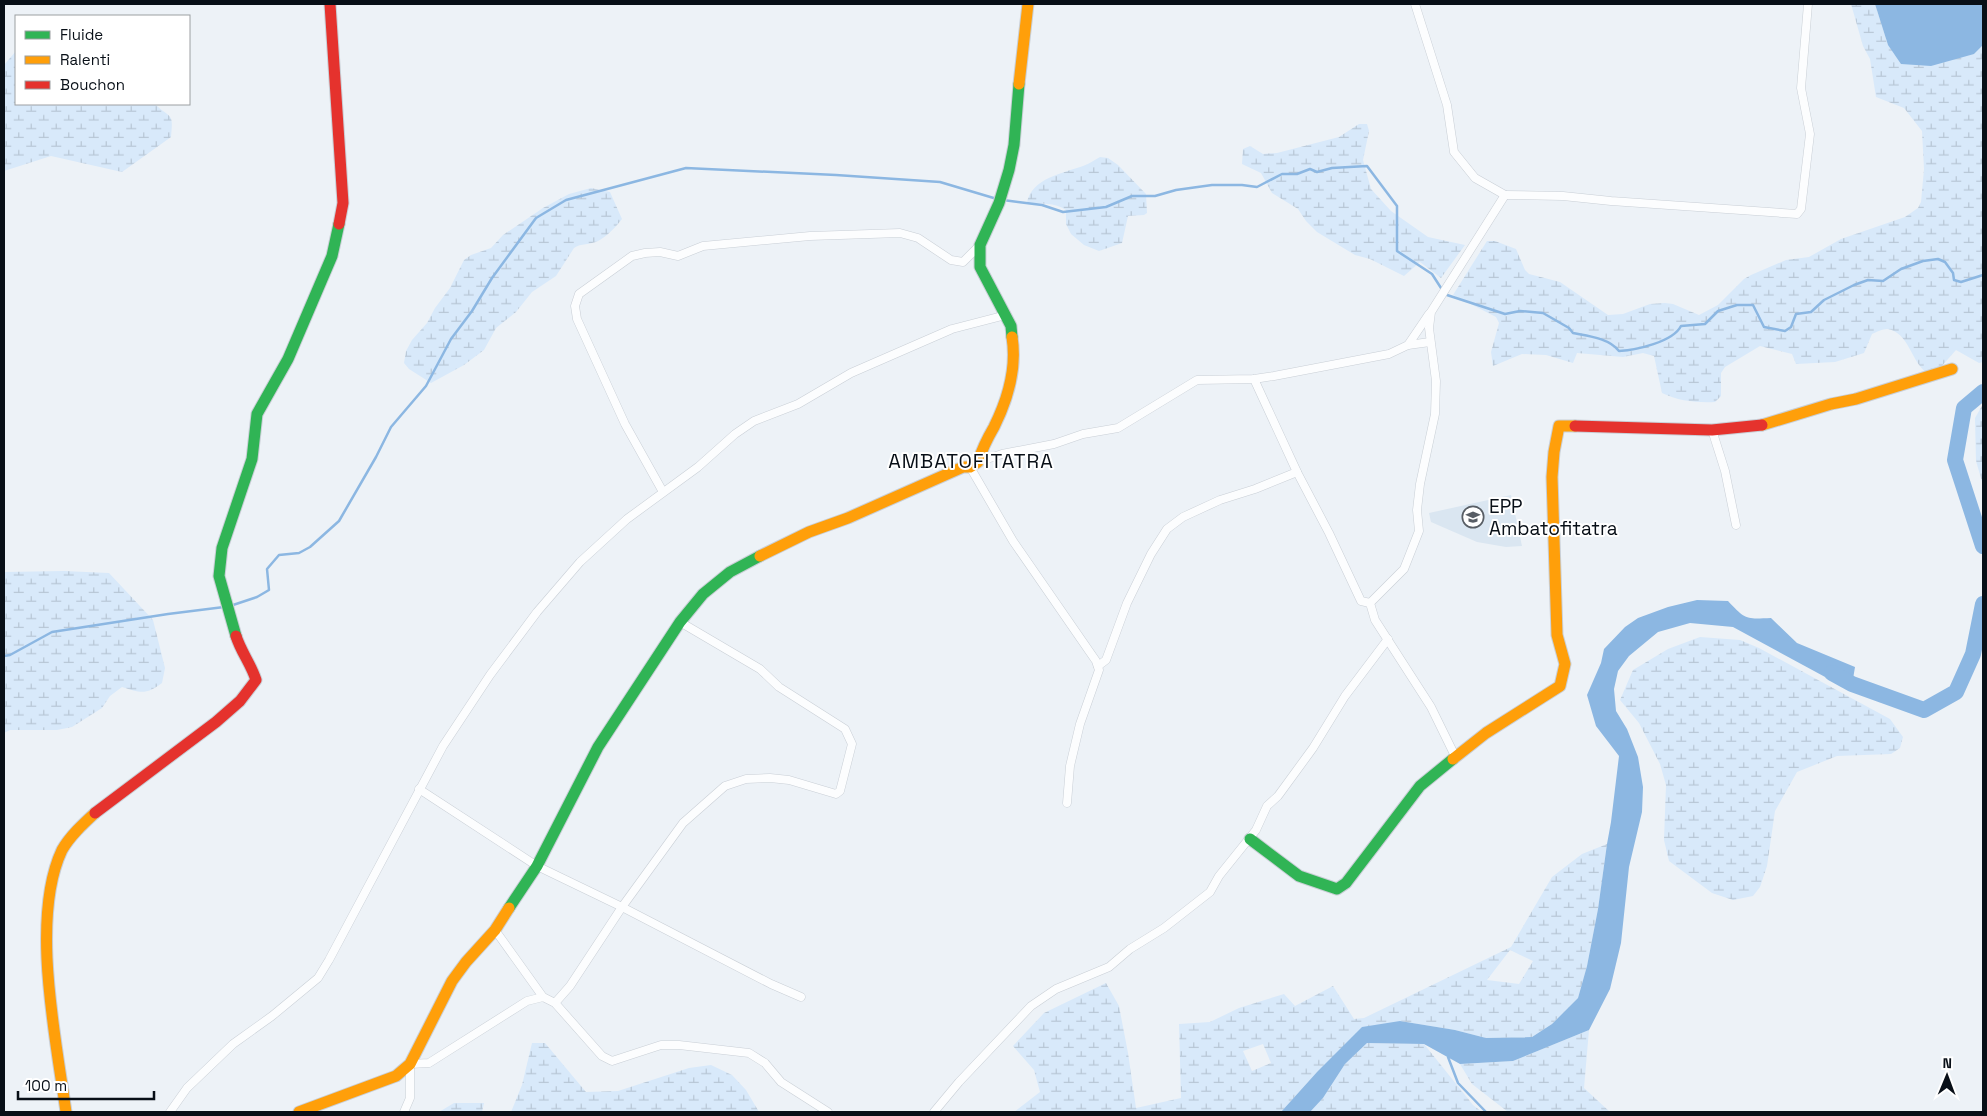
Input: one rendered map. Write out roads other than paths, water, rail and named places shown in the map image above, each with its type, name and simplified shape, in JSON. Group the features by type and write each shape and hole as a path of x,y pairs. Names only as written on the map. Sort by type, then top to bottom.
{"street":[{"path":"66,1112 46,941 49,901 56,866 67,843 95,812 218,720 252,688 256,680 252,668 240,650 219,576 222,548 252,459 257,414 288,359 332,256 343,203 330,4"},
{"path":"663,492 625,424 577,319 575,306 579,294 632,256 660,252 678,256 703,246 810,236 900,233 918,238 951,260 963,262 980,246 999,203 1009,170 1014,145 1021,52 1028,4"},
{"path":"1415,4 1448,105 1454,152 1475,178 1506,195 1563,196 1797,214 1801,209 1810,134 1802,88 1808,4"},
{"path":"1408,346 1506,195"},
{"path":"980,246 980,267 1011,326 1015,355 1008,392 994,426 982,446 974,465 1013,541 1100,670 1080,724 1070,766 1067,803"},
{"path":"1370,603 1404,569 1419,531 1417,510 1420,484 1435,414 1436,381 1429,328 1431,312"},
{"path":"170,1112 187,1088 233,1044 272,1016 318,978 443,746 490,675 537,612 580,562 627,519 698,468 735,434 754,421 798,404 851,373 952,329 1006,315"},
{"path":"299,1112 396,1076 410,1064 452,981 466,962 495,930 537,866 598,747 680,622 703,594 730,572 809,532 848,518 963,466 974,465 1002,454 1054,444 1083,434 1118,428 1197,380 1254,379 1389,354 1408,346 1430,342"},
{"path":"1250,839 1299,876 1337,888 1346,883 1420,786 1486,733 1560,686 1565,670 1564,657 1557,640 1551,481 1554,440 1558,426 1712,430 1766,426 1952,369"},
{"path":"1254,379 1297,472 1330,533 1343,566 1361,601 1370,603"},
{"path":"1712,430 1725,471 1736,525"},
{"path":"1098,666 1106,660 1127,603 1151,554 1167,529 1183,517 1220,500 1255,489 1297,472"},
{"path":"1370,603 1375,620 1431,707 1456,758"},
{"path":"555,1003 570,986 622,907 683,823 724,786 746,779 770,778 789,780 836,794 840,791 852,744 845,729 778,687 760,669 680,622"},
{"path":"934,1112 959,1082 1030,1006 1056,989 1109,967 1130,949 1164,928 1210,892 1219,876 1250,839 1267,806 1278,796 1313,748 1345,696 1388,639"},
{"path":"419,788 537,866 801,997"},
{"path":"495,930 543,997 555,1003 602,1056 612,1060 623,1058 661,1045 679,1045 749,1053 765,1063 781,1082 828,1112"},
{"path":"410,1064 429,1063 527,1000 543,997"},
{"path":"404,1112 410,1098 410,1064"}],"water":[{"path":"1875,4 1983,4 1983,45 1974,54 1931,66 1901,64 1888,45"},
{"path":"1697,600 1728,601 1746,617 1771,618 1797,643 1855,667 1851,691 1733,627 1690,623 1658,632 1629,656 1618,671 1614,689 1616,711 1627,729 1638,757 1643,787 1642,812 1629,867 1621,943 1610,989 1589,1030 1513,1061 1460,1064 1424,1044 1367,1043 1345,1064 1323,1098 1310,1112 1281,1112 1317,1072 1362,1027 1400,1021 1455,1030 1486,1038 1532,1037 1552,1024 1578,998 1587,966 1598,909 1619,756 1596,726 1587,695 1601,663 1604,649 1625,627 1638,618 1668,607"}],"waterway":[{"path":"1003,200 1042,205 1063,212 1106,207 1132,196 1155,196 1176,190 1212,185 1257,187 1282,174 1297,174 1310,169 1317,172 1332,168 1367,166 1397,206 1397,251 1432,274 1441,288"},
{"path":"230,606 257,597 269,590 267,569 279,555 299,553 310,547 339,521 391,427 426,386 451,339 472,311 492,278 536,218 566,200 686,168 940,182 997,199"},
{"path":"1447,295 1505,314 1520,311 1543,313 1569,328 1573,333 1604,340 1619,351 1644,347 1662,341 1677,332 1681,326 1705,324 1718,311 1737,305 1753,305 1764,327 1785,331 1791,327 1796,314 1811,312 1824,300 1854,285 1868,280 1883,281 1901,269 1923,261 1938,259 1945,262 1953,273 1954,280 1961,282 1983,275"},
{"path":"1983,392 1964,408 1955,460 1983,546"},
{"path":"1832,673 1852,684 1924,710 1956,692 1973,654 1983,604"},
{"path":"4,656 10,655 52,632 224,607"},
{"path":"1448,1057 1458,1083 1486,1112"}],"place":[{"name":"EPP Ambatofitatra","path":"1473,517"}],"district":[{"name":"AMBATOFITATRA","path":"971,461"}]}
